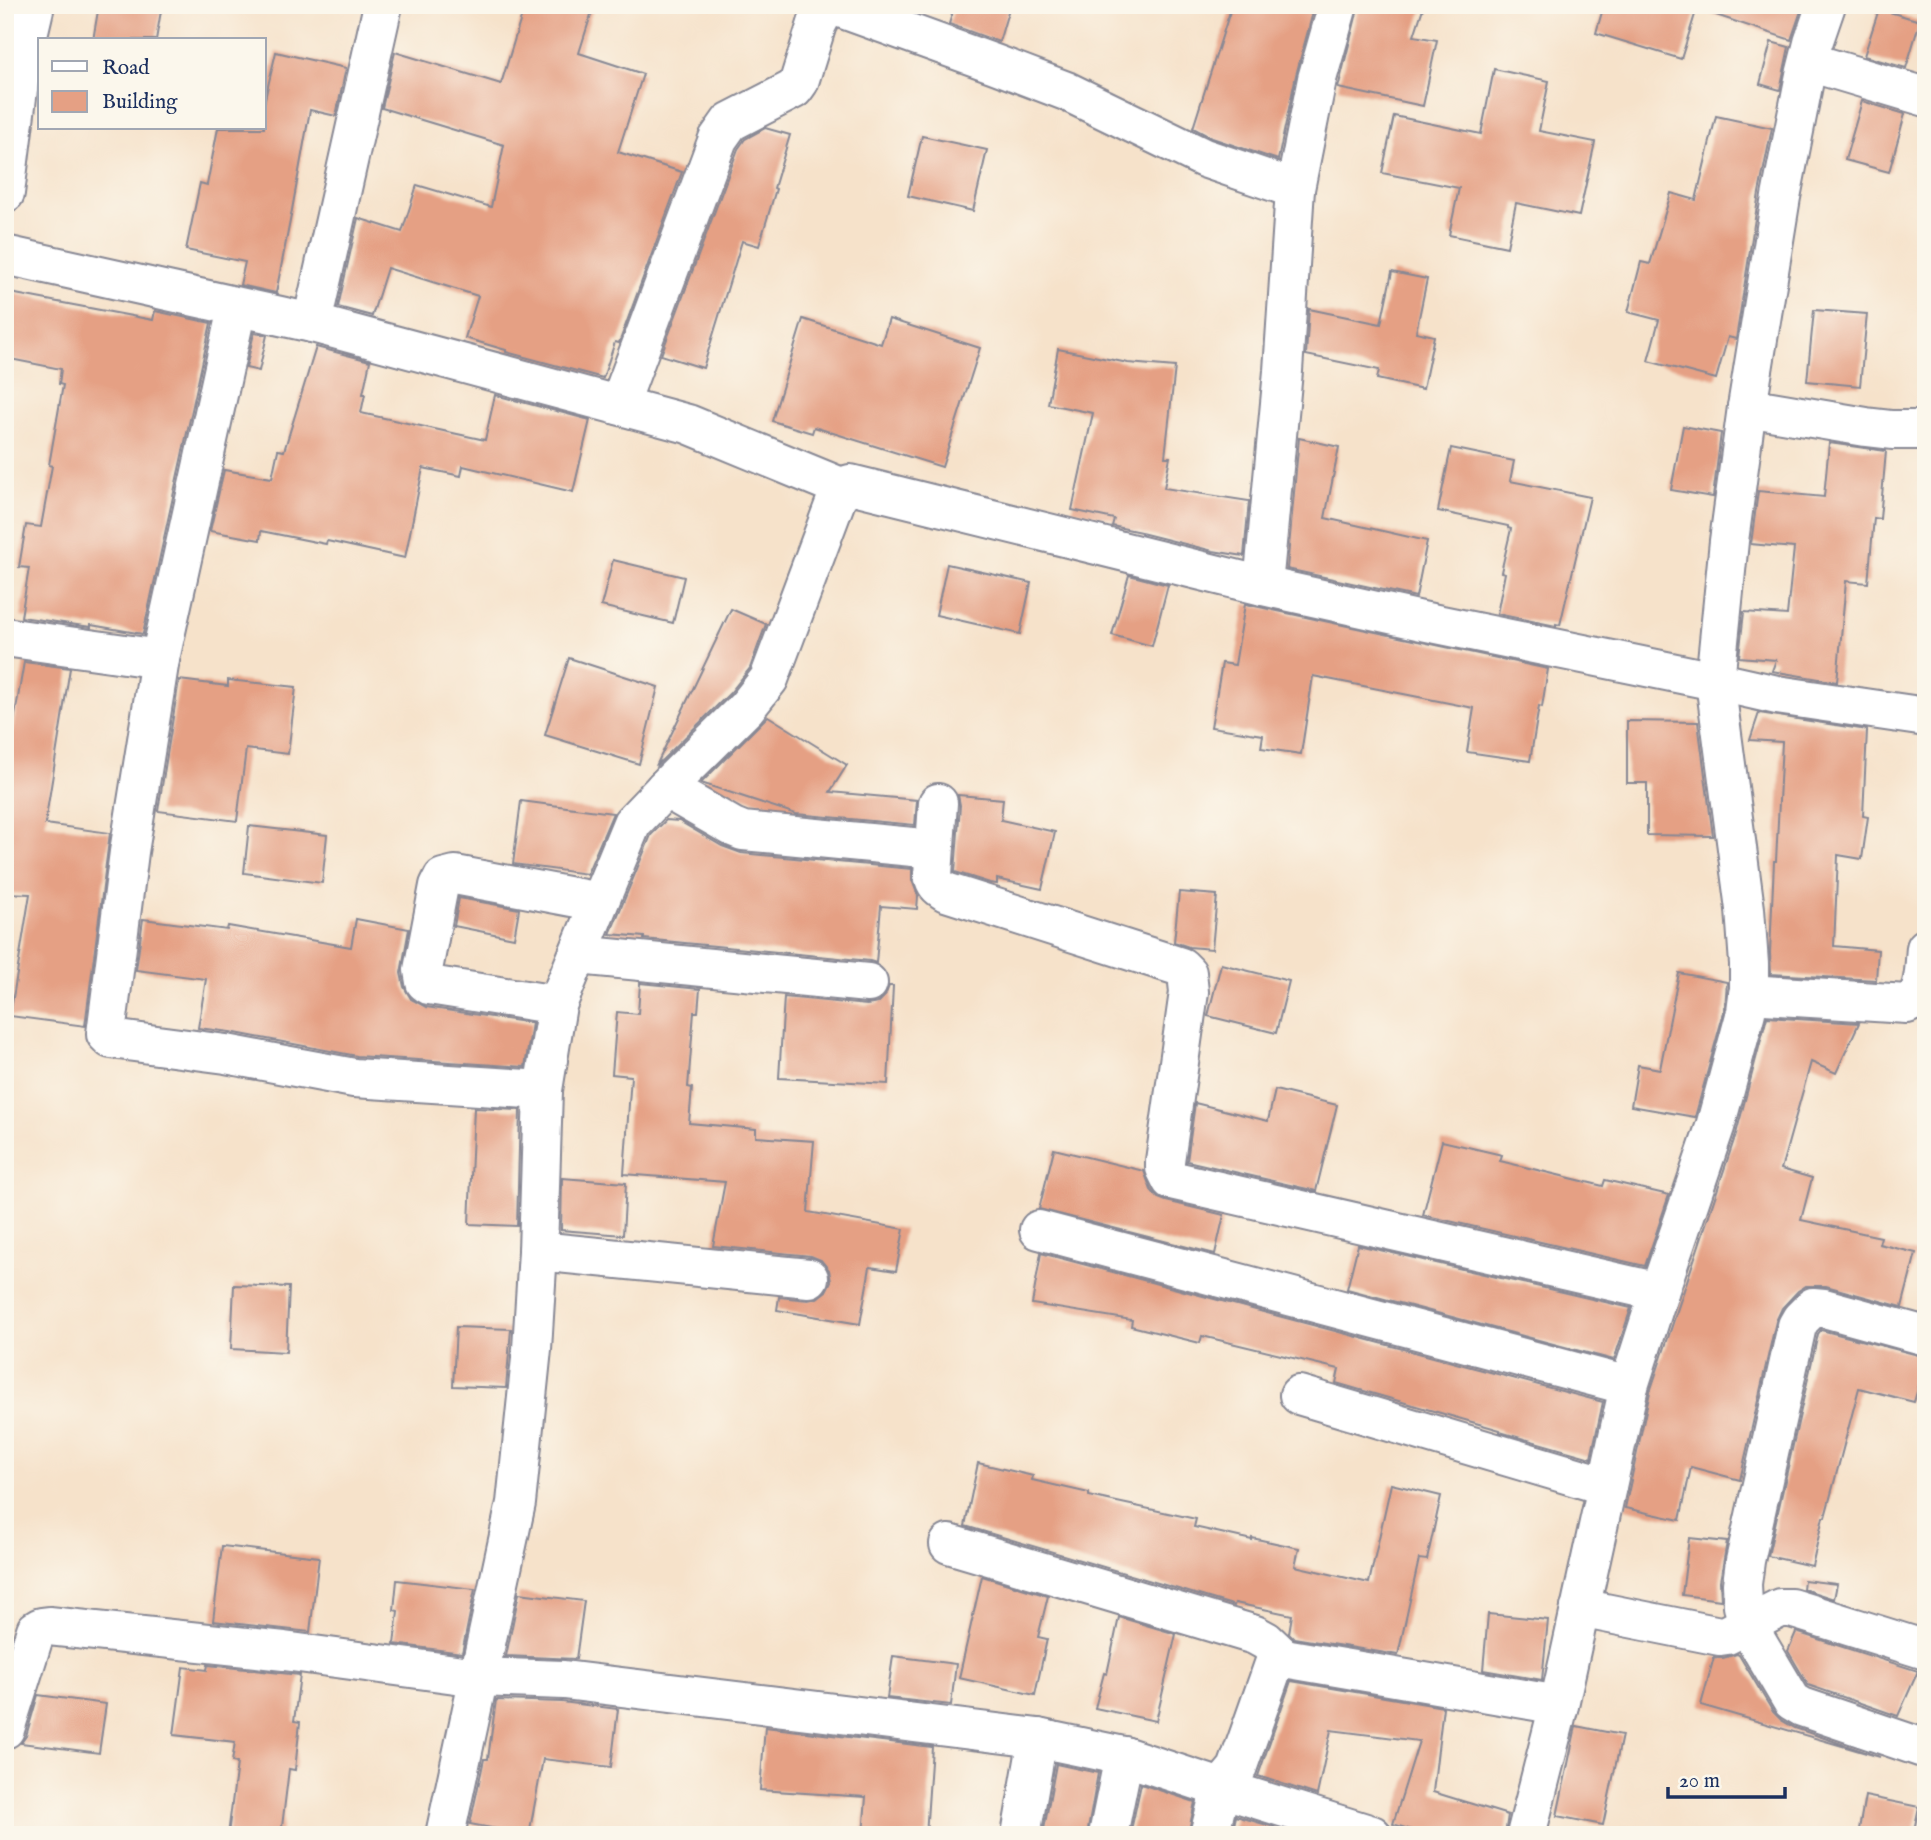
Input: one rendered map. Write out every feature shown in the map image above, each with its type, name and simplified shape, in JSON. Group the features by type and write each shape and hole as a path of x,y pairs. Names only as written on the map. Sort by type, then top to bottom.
{"street":[{"path":"5,193 20,74 34,5"},
{"path":"312,323 383,5"},
{"path":"1263,586 1283,371 1295,189 1317,79 1338,5"},
{"path":"1526,1835 1559,1704 1629,1386 1715,1127 1746,1012 1749,964 1745,909 1715,681 1729,541 1747,407 1781,197 1809,62 1826,5"},
{"path":"619,405 718,139 730,122 796,86 817,24 824,9 829,7 840,8 1043,82 1204,158 1295,189"},
{"path":"1809,62 1926,97"},
{"path":"5,255 312,323 688,424 841,487 850,484 1263,586 1435,624 1777,695 1926,717"},
{"path":"237,307 160,659 129,852 106,1021 107,1036 111,1039 226,1054 354,1078 543,1090"},
{"path":"1747,407 1866,427 1926,430"},
{"path":"445,1835 516,1503 532,1349 543,1090 557,1005 632,823 746,708 769,679 841,487"},
{"path":"5,637 160,659"},
{"path":"665,788 733,828 743,831 934,849"},
{"path":"938,803 933,875 934,883 946,892 1181,967 1187,972 1189,992 1164,1161 1171,1180 1659,1292"},
{"path":"557,1005 429,985 425,982 423,970 439,886 443,878 455,875 600,902"},
{"path":"1748,994 1907,1004 1913,1002 1920,990 1926,948"},
{"path":"578,955 868,983"},
{"path":"1039,1230 1629,1386"},
{"path":"538,1251 809,1278"},
{"path":"1926,1336 1824,1308 1813,1307 1801,1319 1797,1326 1742,1584 1747,1625 1786,1693 1797,1704 1926,1749"},
{"path":"1299,1395 1607,1486"},
{"path":"949,1544 1255,1635 1266,1641 1284,1658"},
{"path":"1580,1608 1716,1636 1724,1636 1780,1608 1791,1608 1926,1650"},
{"path":"5,1729 21,1627 92,1629 478,1677 564,1680 1038,1738 1124,1756 1372,1835"},
{"path":"1209,1835 1221,1788 1237,1769 1274,1664 1284,1658 1559,1704"},
{"path":"1021,1835 1038,1738"},
{"path":"1108,1835 1124,1756"}],"building":[{"path":"99,5 162,5 156,38 93,38"},
{"path":"525,5 594,5 579,53 643,74 618,152 682,172 619,343 615,342 603,378 465,338 478,296 387,268 372,316 338,307 358,218 402,232 417,185 491,207 504,145 382,108 395,52 501,84"},
{"path":"955,5 1010,5 999,42 949,24"},
{"path":"1232,5 1315,5 1296,75 1278,160 1212,138 1193,128"},
{"path":"1359,5 1424,5 1414,36 1437,40 1423,106 1338,88"},
{"path":"1604,5 1698,5 1681,59 1596,33"},
{"path":"1705,5 1803,5 1791,40 1704,11"},
{"path":"1879,9 1920,21 1906,68 1864,56"},
{"path":"1771,42 1789,47 1780,90 1760,84"},
{"path":"276,52 346,68 336,116 310,110 276,293 240,285 245,262 186,250 200,183 207,185 218,130 266,130 266,94"},
{"path":"1494,69 1549,81 1539,131 1595,142 1579,216 1516,203 1507,247 1449,235 1459,188 1382,173 1394,116 1481,134"},
{"path":"1862,101 1905,114 1889,172 1845,160"},
{"path":"1716,116 1772,128 1736,339 1728,337 1716,379 1648,361 1659,320 1628,312 1641,262 1650,264 1671,193 1696,200"},
{"path":"765,128 790,135 759,246 742,241 703,368 661,355 738,149 745,139"},
{"path":"922,136 987,150 973,211 908,196"},
{"path":"1392,272 1427,279 1416,332 1434,336 1423,389 1377,379 1379,370 1306,355 1309,309 1381,324"},
{"path":"5,292 153,320 155,311 211,323 143,634 21,617 29,568 19,567 26,525 41,527 63,385 59,384 61,369 5,358"},
{"path":"1814,310 1867,314 1860,386 1807,381"},
{"path":"803,319 881,344 889,319 980,348 942,467 814,427 812,433 772,421"},
{"path":"254,333 267,335 259,371 246,368"},
{"path":"316,347 370,361 361,413 485,440 495,395 590,420 573,492 463,466 461,476 423,468 405,558 327,541 326,544 261,531 260,540 210,531 224,470 272,478 278,450 284,451"},
{"path":"1058,349 1128,363 1175,367 1165,457 1170,457 1164,488 1249,501 1244,556 1112,526 1114,519 1072,510 1093,413 1048,404"},
{"path":"1683,426 1721,433 1713,497 1671,490"},
{"path":"1299,438 1339,447 1325,518 1427,541 1416,597 1287,569"},
{"path":"1829,443 1886,451 1880,519 1874,518 1868,583 1846,581 1837,682 1772,671 1776,660 1739,657 1744,612 1787,615 1794,548 1751,544 1758,491 1824,497"},
{"path":"1451,448 1514,461 1510,481 1590,497 1560,625 1497,614 1505,573 1501,572 1511,529 1508,526 1438,511"},
{"path":"613,560 684,577 673,623 601,606"},
{"path":"947,564 1031,583 1020,634 936,615"},
{"path":"1129,575 1168,585 1152,646 1112,635"},
{"path":"1245,604 1548,669 1530,761 1467,752 1474,708 1313,676 1301,754 1261,748 1263,735 1211,727 1222,663 1235,665"},
{"path":"731,609 766,624 750,668 730,693 656,766"},
{"path":"569,658 658,687 639,764 545,735"},
{"path":"24,662 70,668 45,824 110,833 85,1026 10,1016 30,894 5,893 5,733 12,733"},
{"path":"179,680 228,686 228,680 296,687 288,754 246,749 237,821 158,811"},
{"path":"1759,713 1867,730 1863,816 1868,817 1862,859 1838,855 1834,946 1878,950 1876,980 1771,974 1774,861 1782,742 1750,740"},
{"path":"768,716 847,765 830,792 917,800 915,825 796,814 701,783"},
{"path":"1627,721 1698,722 1713,836 1647,835 1647,783 1627,783"},
{"path":"958,795 1003,799 1001,820 1055,832 1042,889 997,879 997,884 990,883 955,872 960,805"},
{"path":"521,801 613,813 587,874 513,864"},
{"path":"666,820 679,821 722,846 741,853 912,869 912,880 918,896 917,909 881,906 876,963 610,934 651,835"},
{"path":"249,826 327,835 322,883 244,873"},
{"path":"1179,892 1217,895 1212,949 1189,947 1174,942"},
{"path":"459,898 519,909 514,938 454,926"},
{"path":"143,919 227,930 228,926 351,947 356,919 409,929 401,973 404,987 411,999 426,1007 532,1023 525,1067 357,1056 198,1028 206,979 136,970"},
{"path":"1221,964 1289,981 1276,1033 1208,1016"},
{"path":"1679,973 1727,982 1725,1008 1695,1117 1631,1106 1638,1065 1660,1069"},
{"path":"640,983 700,989 698,1012 694,1012 688,1087 692,1088 689,1123 756,1129 756,1137 814,1141 808,1212 904,1229 896,1271 870,1267 860,1324 777,1310 779,1297 808,1300 817,1298 826,1291 831,1281 829,1270 821,1260 811,1256 713,1246 725,1182 624,1174 631,1076 612,1074 617,1012 638,1014"},
{"path":"889,986 893,986 888,1084 779,1078 784,997 867,1005 878,1003"},
{"path":"1767,1017 1859,1023 1836,1073 1811,1062 1781,1169 1812,1178 1801,1220 1881,1237 1879,1244 1916,1253 1902,1307 1826,1286 1806,1286 1798,1291 1782,1308 1776,1321 1740,1480 1691,1467 1680,1520 1625,1508 1650,1392 1736,1134"},
{"path":"1275,1090 1337,1105 1316,1191 1187,1161 1195,1103 1268,1121"},
{"path":"474,1108 520,1110 517,1226 469,1224"},
{"path":"1442,1141 1502,1155 1500,1161 1603,1186 1605,1180 1669,1195 1645,1266 1423,1215"},
{"path":"1054,1149 1144,1171 1151,1190 1158,1198 1224,1215 1215,1254 1039,1209"},
{"path":"562,1178 626,1183 623,1235 561,1230"},
{"path":"1358,1245 1631,1308 1614,1360 1347,1289"},
{"path":"1041,1253 1603,1402 1591,1458 1336,1383 1339,1369 1202,1336 1200,1343 1131,1326 1132,1320 1032,1304"},
{"path":"234,1285 289,1287 286,1352 231,1349"},
{"path":"456,1327 511,1329 506,1388 453,1386"},
{"path":"1821,1330 1926,1357 1926,1361 1914,1402 1859,1388 1812,1566 1768,1556"},
{"path":"978,1463 1033,1476 1032,1480 1089,1493 1089,1496 1196,1519 1194,1527 1299,1548 1295,1566 1369,1583 1391,1484 1441,1496 1427,1560 1419,1559 1398,1655 1294,1638 1289,1633 1292,1615 1235,1603 1234,1606 965,1526"},
{"path":"1689,1538 1727,1542 1720,1581 1721,1600 1682,1595"},
{"path":"222,1546 319,1557 310,1632 213,1621"},
{"path":"982,1576 1048,1596 1038,1637 1047,1639 1035,1695 959,1678"},
{"path":"397,1580 475,1589 462,1653 394,1644 398,1611 394,1610"},
{"path":"1804,1580 1837,1584 1834,1599 1803,1589"},
{"path":"519,1593 584,1601 576,1659 506,1656"},
{"path":"1488,1614 1548,1620 1542,1680 1483,1670"},
{"path":"1119,1617 1176,1634 1156,1721 1095,1708 1104,1673 1107,1674"},
{"path":"1796,1632 1918,1671 1898,1716 1808,1685 1788,1651"},
{"path":"1737,1654 1773,1712 1781,1720 1795,1728 1880,1757 1701,1705 1714,1657 1723,1658"},
{"path":"893,1656 956,1664 951,1705 887,1698"},
{"path":"208,1665 300,1675 294,1721 300,1722 295,1770 289,1769 281,1835 228,1835 237,1763 232,1762 235,1742 174,1735 183,1667 207,1670"},
{"path":"1291,1681 1443,1707 1433,1792 1508,1815 1505,1835 1427,1835 1393,1824 1419,1741 1331,1730 1317,1795 1258,1776"},
{"path":"38,1695 106,1704 99,1753 21,1743 26,1736"},
{"path":"496,1700 562,1702 618,1709 611,1767 543,1759 529,1835 470,1824 484,1759 488,1759"},
{"path":"1576,1726 1622,1735 1603,1825 1557,1816"},
{"path":"765,1727 932,1747 926,1835 863,1835 866,1797 760,1790"},
{"path":"1056,1764 1098,1773 1087,1835 1043,1835"},
{"path":"1141,1784 1195,1802 1188,1835 1130,1835"},
{"path":"1865,1796 1919,1807 1913,1835 1858,1835"},
{"path":"1236,1816 1274,1827 1272,1835 1232,1835"}]}
